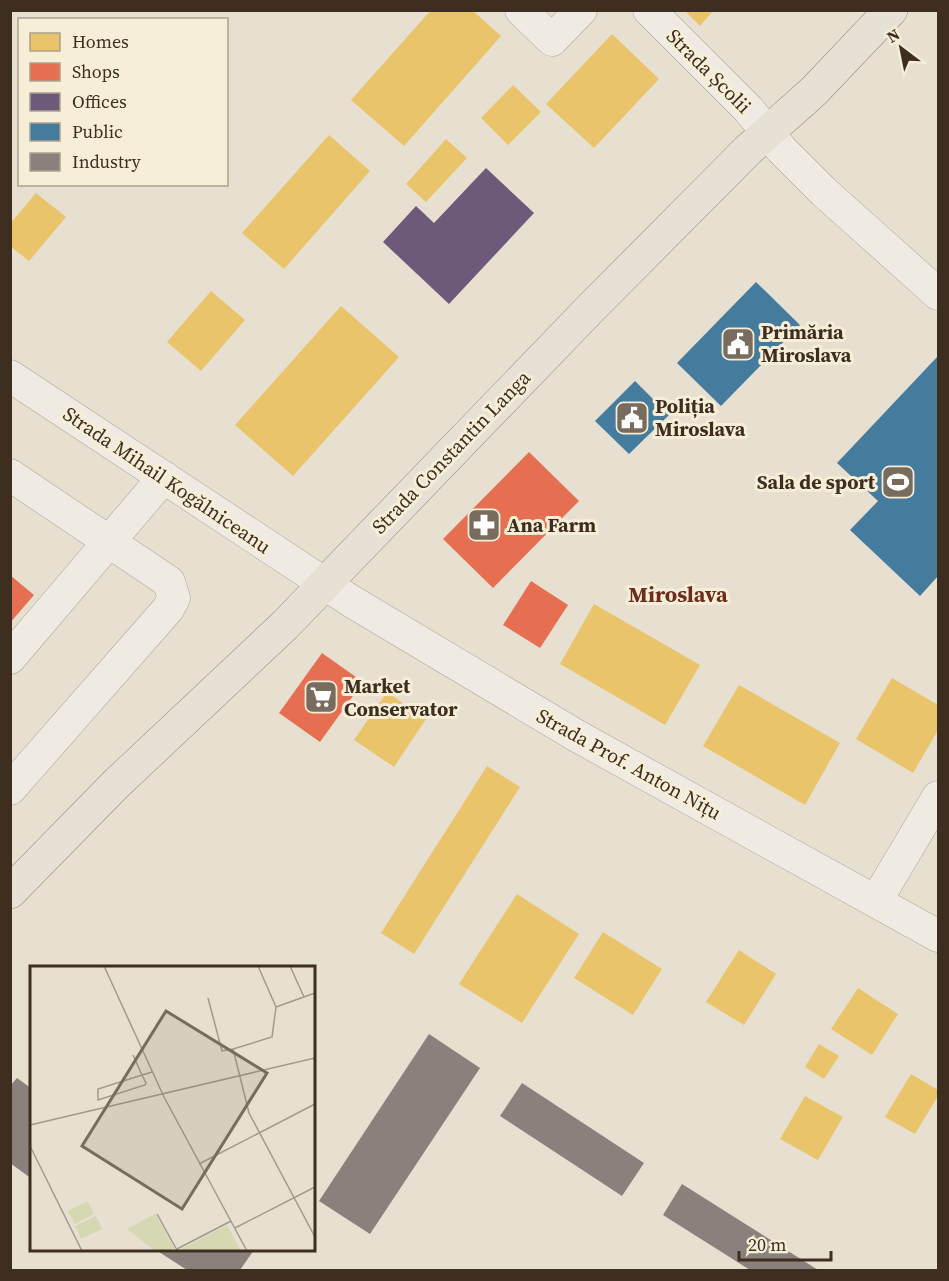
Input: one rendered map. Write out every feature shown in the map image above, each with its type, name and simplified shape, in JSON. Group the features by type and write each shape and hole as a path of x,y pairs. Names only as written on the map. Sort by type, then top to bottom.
{"main road":[{"name":"Strada Constantin Langa","path":"10,892 116,784 285,624 552,348 768,132 814,91 891,10"}],"street":[{"path":"521,10 552,40 581,10"},
{"name":"Strada Școlii","path":"649,10 842,208 939,294"},
{"name":"Strada Mihail Kogălniceanu","path":"10,376 324,583"},
{"path":"10,475 168,582 174,598 168,609 10,789"},
{"path":"10,658 164,477"},
{"name":"Strada Prof. Anton Nițu","path":"324,583 577,736 939,936"},
{"path":"876,901 939,797"}],"building: Homes":[{"path":"431,10 472,10 501,36 404,146 351,100"},
{"path":"684,10 714,10 700,26"},
{"path":"612,34 659,79 594,148 546,104"},
{"path":"513,85 541,112 508,145 481,118"},
{"path":"329,135 370,171 284,269 242,233"},
{"path":"446,139 467,158 426,202 406,184"},
{"path":"36,193 66,217 29,261 10,246 10,224"},
{"path":"211,291 245,320 201,371 167,342"},
{"path":"341,306 399,357 293,476 235,425"},
{"path":"594,604 700,665 665,725 560,664"},
{"path":"892,678 938,705 938,730 913,773 856,739"},
{"path":"739,685 840,743 805,805 703,746"},
{"path":"387,692 426,719 394,767 354,740"},
{"path":"487,766 520,787 414,954 381,933"},
{"path":"517,894 579,934 522,1023 459,984"},
{"path":"603,932 662,969 633,1015 574,978"},
{"path":"739,950 776,974 744,1025 706,1002"},
{"path":"858,988 898,1014 872,1055 831,1029"},
{"path":"819,1044 839,1056 824,1079 805,1067"},
{"path":"911,1074 938,1090 938,1096 915,1134 885,1117"},
{"path":"805,1096 843,1117 818,1160 780,1139"}],"building: Shops":[{"path":"529,452 579,501 493,588 443,539"},
{"path":"10,575 34,595 10,623"},
{"path":"531,581 568,605 540,648 503,625"},
{"name":"Market Conservator","path":"322,653 363,682 320,742 279,713"}],"building: Offices":[{"path":"486,168 534,213 449,304 383,242 416,206 434,223"}],"building: Public":[{"name":"Primăria Miroslava","path":"756,282 800,325 721,406 677,363"},
{"name":"Sala de sport","path":"938,356 938,576 920,596 850,530 878,501 837,463"},
{"name":"Poliția Miroslava","path":"635,381 669,415 629,454 595,421"}],"building: Industry":[{"path":"429,1034 480,1068 370,1234 319,1201"},
{"path":"17,1078 30,1088 30,1178 10,1163 10,1086"},
{"path":"522,1083 644,1163 622,1196 500,1116"},
{"path":"682,1184 818,1270 750,1270 663,1215"},
{"path":"158,1251 253,1251 240,1270 187,1270"}],"place":[{"name":"Primăria Miroslava","path":"738,344"},
{"name":"Poliția Miroslava","path":"632,418"},
{"name":"Sala de sport","path":"898,482"},
{"name":"Ana Farm","path":"484,525"},
{"name":"Market Conservator","path":"321,697"}],"district":[{"name":"Miroslava","path":"678,594"}]}
